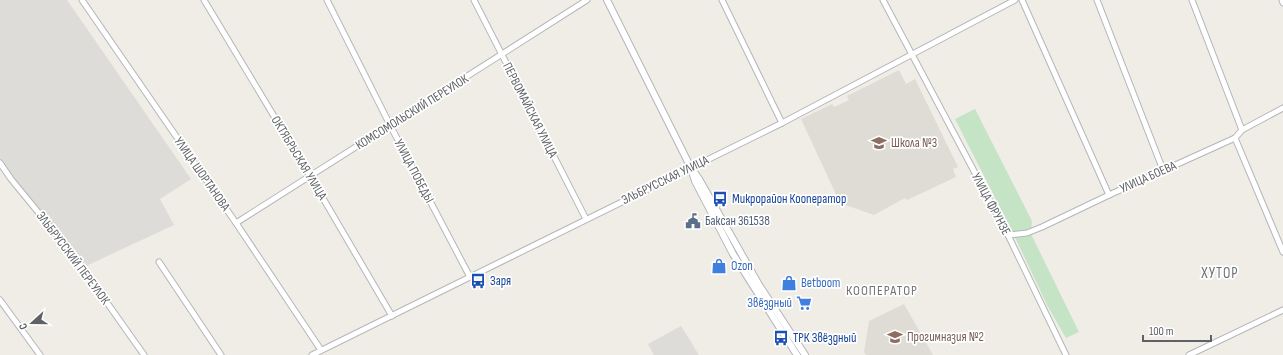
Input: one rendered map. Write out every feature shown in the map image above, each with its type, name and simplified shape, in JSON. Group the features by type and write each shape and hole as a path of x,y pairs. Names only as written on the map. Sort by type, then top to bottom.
{"street":[{"name":"УЛИЦА ШОРТАНОВА","path":"83,0 321,350"},
{"name":"ОКТЯБРЬСКАЯ УЛИЦА","path":"204,0 392,316"},
{"name":"УЛИЦА ПОБЕДЫ","path":"327,0 390,125 470,277"},
{"name":"ПЕРВОМАЙСКАЯ УЛИЦА","path":"474,0 586,219"},
{"name":"КОМСОМОЛЬСКИЙ ПЕРЕУЛОК","path":"236,224 587,0"},
{"path":"607,0 691,168 695,181 733,254 797,355"},
{"path":"722,0 782,123"},
{"name":"УЛИЦА ФРУНЗЕ","path":"883,0 1008,235 1066,355"},
{"name":"ЭЛЬБРУССКАЯ УЛИЦА","path":"312,355 782,123 1015,0"},
{"path":"1022,0 1109,195"},
{"path":"1096,0 1163,170"},
{"path":"1192,0 1242,130"},
{"name":"УЛИЦА БОЕВА","path":"1008,235 1028,233 1235,138 1242,130 1283,108"},
{"path":"1235,138 1283,252"},
{"name":"ЭЛЬБРУССКИЙ ПЕРЕУЛОК","path":"0,163 11,179 74,256 144,355"},
{"path":"691,168 699,179 759,285 805,355"},
{"path":"159,262 221,355"},
{"path":"0,300 40,355"},
{"path":"1189,355 1283,310"}],"shaded area":[{"path":"0,0 67,0 191,179 160,199 174,225 86,266 12,176 0,160"},
{"name":"Школа №3","path":"899,70 906,84 915,79 958,167 953,169 956,177 907,200 905,198 874,215 840,203 801,119 832,104 834,107 849,100 847,96"},
{"name":"Прогимназия №2","path":"904,304 933,355 866,355 864,352 869,321"},
{"path":"681,326 699,355 654,355 648,344"}],"green space":[{"path":"975,109 1032,221 1031,234 1079,332 1066,338 1048,307 1014,235 955,119"}],"place":[{"name":"Школа №3","path":"879,143"},
{"name":"Микрорайон Кооператор","path":"720,199"},
{"name":"Баксан 361538","path":"693,221"},
{"name":"Ozon","path":"719,266"},
{"name":"Заря","path":"478,281"},
{"name":"Betboom","path":"789,283"},
{"name":"Звёздный","path":"804,303"},
{"name":"Прогимназия №2","path":"895,337"},
{"name":"ТРК Звёздный","path":"781,338"}],"district":[{"name":"ХУТОР","path":"1220,273"},
{"name":"КООПЕРАТОР","path":"882,290"}]}
